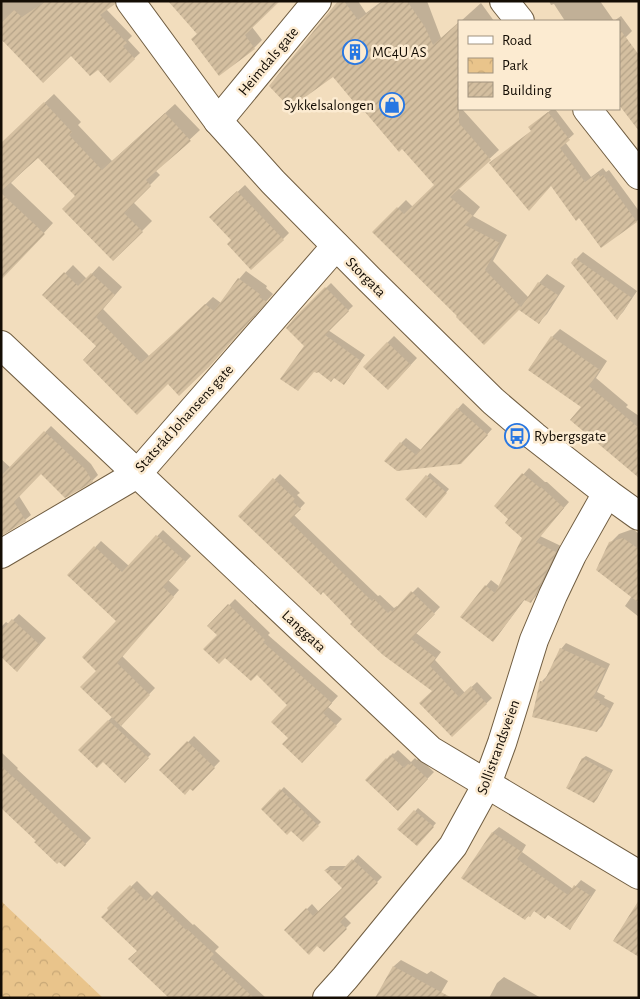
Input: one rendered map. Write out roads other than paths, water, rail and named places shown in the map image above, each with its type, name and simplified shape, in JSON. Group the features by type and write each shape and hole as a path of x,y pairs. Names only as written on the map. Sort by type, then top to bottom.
{"street":[{"name":"Storgata","path":"130,1 218,121 273,182 336,246 493,401 534,436 639,516"},
{"name":"Heimdals gate","path":"218,121 317,1"},
{"path":"504,1 519,20"},
{"path":"588,110 639,175"},
{"name":"Statsråd Johansens gate","path":"1,554 137,474 336,246"},
{"name":"Langgata","path":"1,345 430,750 639,875"},
{"name":"Sollistrandsveien","path":"327,998 453,846 486,784 502,743 538,631 552,595 607,493"}],"place":[{"name":"MC4U AS","path":"355,52"},
{"name":"Sykkelsalongen","path":"392,105"},
{"name":"Rybergsgate","path":"517,436"}]}
